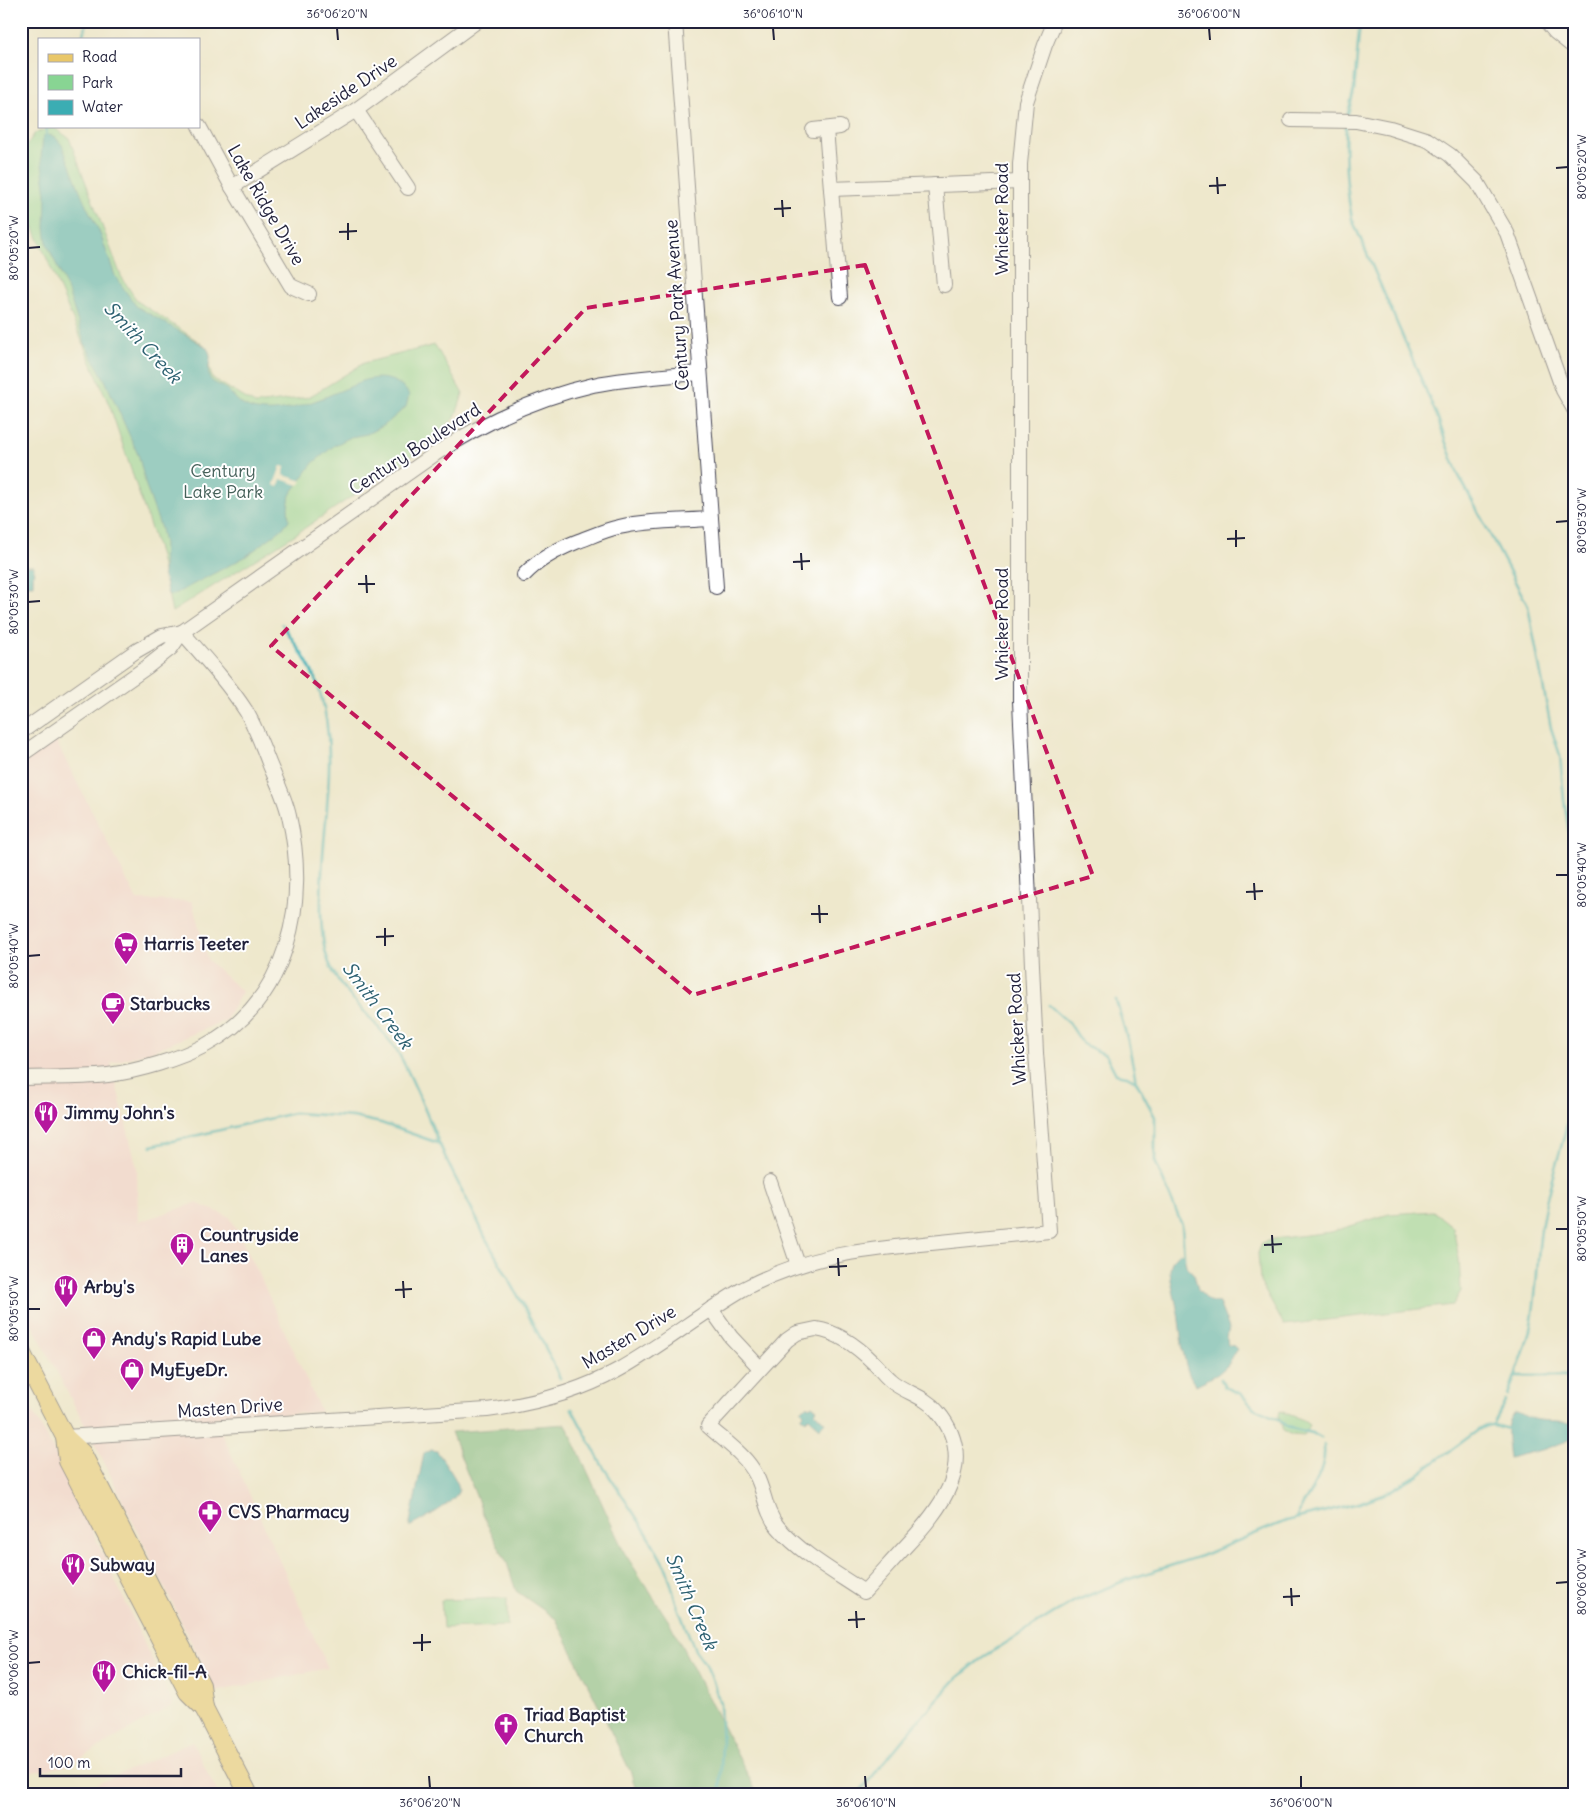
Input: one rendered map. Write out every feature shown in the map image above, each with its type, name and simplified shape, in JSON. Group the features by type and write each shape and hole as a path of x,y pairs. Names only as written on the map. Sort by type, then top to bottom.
{"main road":[{"path":"21,1352 65,1437 68,1461 188,1692 204,1708 249,1795"}],"street":[{"name":"Lakeside Drive","path":"232,187 356,110 476,21"},
{"name":"Century Park Avenue","path":"675,21 716,587"},
{"name":"Whicker Road","path":"1049,1231 1036,1053 1020,701 1020,182 1026,102 1044,45 1055,21"},
{"path":"1546,21 1555,32 1575,48"},
{"path":"356,110 408,188"},
{"path":"1291,120 1356,121 1390,128 1428,140 1450,155 1477,182 1507,233 1563,390 1575,412"},
{"name":"Lake Ridge Drive","path":"199,128 232,187 292,286 309,294"},
{"path":"826,128 840,296"},
{"path":"831,189 1020,182"},
{"path":"935,185 944,285"},
{"name":"Century Boulevard","path":"21,755 147,667 171,648 182,632 435,454 479,427 524,406 578,389 618,381 700,373"},
{"path":"524,575 544,557 559,549 619,526 711,519"},
{"path":"21,1078 110,1074 136,1069 194,1051 220,1036 246,1014 267,988 283,958 292,929 295,899 294,844 288,814 258,735 246,712 230,689 182,632"},
{"name":"Century Boulevard","path":"21,732 102,675 162,636 182,632"},
{"path":"102,675 112,692"},
{"path":"770,1182 798,1265"},
{"name":"Masten Drive","path":"65,1437 487,1410 527,1404 567,1393 617,1370 711,1309 760,1280 798,1265 836,1254 856,1251 1049,1231"},
{"path":"711,1309 731,1338 760,1368"},
{"path":"807,1330 826,1330 836,1334 864,1354 894,1384 927,1401 945,1421 951,1432 954,1445 955,1469 947,1494 927,1523 864,1592 800,1548 778,1528 768,1510 754,1472 747,1462 708,1426 760,1368 787,1340 797,1333 807,1330"}],"highlighted area":[{"path":"865,265 1093,876 693,995 271,646 586,308"}],"shaded area":[{"path":"55,739 137,900 192,901 208,960 242,992 226,1020 150,1052 111,1063 137,1168 138,1222 196,1203 230,1217 259,1274 321,1412 215,1418 328,1668 215,1692 104,1462 21,1303 21,762"},
{"path":"21,1390 62,1466 173,1705 66,1766 21,1774"},
{"path":"192,1742 219,1795 57,1795 81,1791"}],"green space":[{"name":"Century Lake Park","path":"54,128 69,138 121,276 137,301 204,345 212,378 255,404 309,397 364,363 435,345 463,394 455,418 408,459 296,534 172,612 159,553 110,407 21,198 21,154 35,133"},
{"path":"1433,1211 1453,1227 1459,1259 1461,1291 1453,1305 1284,1325 1260,1282 1258,1253 1262,1243 1273,1239 1331,1232 1389,1214"},
{"path":"1280,1411 1301,1419 1309,1425 1304,1436 1292,1435 1283,1431 1279,1416"},
{"path":"566,1424 624,1552 670,1623 758,1795 637,1795 631,1773 556,1619 516,1591 507,1563 487,1524 451,1432"},
{"path":"507,1598 507,1626 443,1628 441,1600"}],"water":[{"name":"Century Lake Park","path":"43,136 55,137 62,145 84,201 100,233 115,276 136,306 206,347 210,354 208,372 210,379 226,389 243,405 255,410 267,411 294,408 363,381 376,378 398,383 409,395 406,407 386,424 367,434 351,437 335,445 313,463 290,495 289,520 282,529 245,557 173,595 168,595 163,574 164,544 161,529 146,486 139,457 105,380 85,344 67,288 47,244 45,228 46,194 41,158"},
{"path":"23,566 34,566 33,585 22,585"},
{"path":"1180,1252 1184,1255 1186,1265 1194,1273 1198,1290 1209,1301 1219,1303 1229,1328 1228,1345 1234,1346 1237,1349 1228,1365 1218,1374 1196,1385 1185,1363 1170,1269 1171,1263"},
{"path":"807,1405 809,1407 812,1405 817,1409 815,1412 825,1422 820,1428 809,1418 806,1421 801,1417 804,1414 801,1411"},
{"path":"1515,1412 1536,1419 1575,1425 1575,1438 1546,1449 1509,1458 1507,1427 1511,1416"},
{"path":"431,1450 437,1451 459,1489 457,1494 446,1505 409,1527 424,1453"}],"pier":[{"path":"281,466 285,467 283,475 302,481 299,485 281,479 278,487 274,485"}],"waterway":[{"name":"Smith Creek","path":"81,38 88,21"},
{"path":"1347,117 1354,90 1360,21"},
{"path":"1346,126 1346,173 1352,219 1437,416 1458,474 1528,606 1551,728 1560,755 1564,800 1575,871"},
{"name":"Smith Creek","path":"46,137 47,128"},
{"name":"Smith Creek","path":"282,624 303,655 316,680 325,711 328,733 329,780 322,871 321,923 326,954 331,968 348,994 380,1029 399,1054 448,1164 486,1239 534,1325 560,1378"},
{"path":"1116,1000 1128,1041 1136,1081"},
{"path":"1049,1005 1070,1024 1083,1044 1106,1055 1116,1074 1127,1076 1136,1081 1155,1117 1155,1161 1182,1225 1184,1258"},
{"path":"1508,1395 1529,1333 1535,1300 1543,1217 1575,1088"},
{"path":"151,1146 294,1113 353,1117 381,1123 438,1143"},
{"path":"1515,1376 1575,1376"},
{"path":"1221,1379 1225,1387 1241,1394 1254,1408 1278,1419 1287,1427 1312,1433 1321,1438"},
{"path":"1493,1425 1506,1400"},
{"name":"Smith Creek","path":"572,1409 602,1465 648,1535 667,1570 676,1602 695,1650 706,1665 713,1681 720,1704 722,1744 720,1795"},
{"path":"857,1795 925,1713 956,1679 982,1658 1075,1601 1126,1580 1201,1556 1286,1521 1359,1503 1388,1492 1417,1475 1477,1431 1487,1426 1495,1425 1512,1430"},
{"path":"1296,1518 1319,1475 1324,1456 1324,1445"}],"place":[{"name":"Harris Teeter","path":"126,965"},
{"name":"Starbucks","path":"113,1025"},
{"name":"Jimmy John's","path":"46,1134"},
{"name":"Countryside Lanes","path":"182,1266"},
{"name":"Arby's","path":"66,1308"},
{"name":"Andy's Rapid Lube","path":"94,1360"},
{"name":"MyEyeDr.","path":"132,1391"},
{"name":"CVS Pharmacy","path":"210,1533"},
{"name":"Subway","path":"73,1586"},
{"name":"Chick-fil-A","path":"104,1693"},
{"name":"Triad Baptist Church","path":"506,1746"}]}
